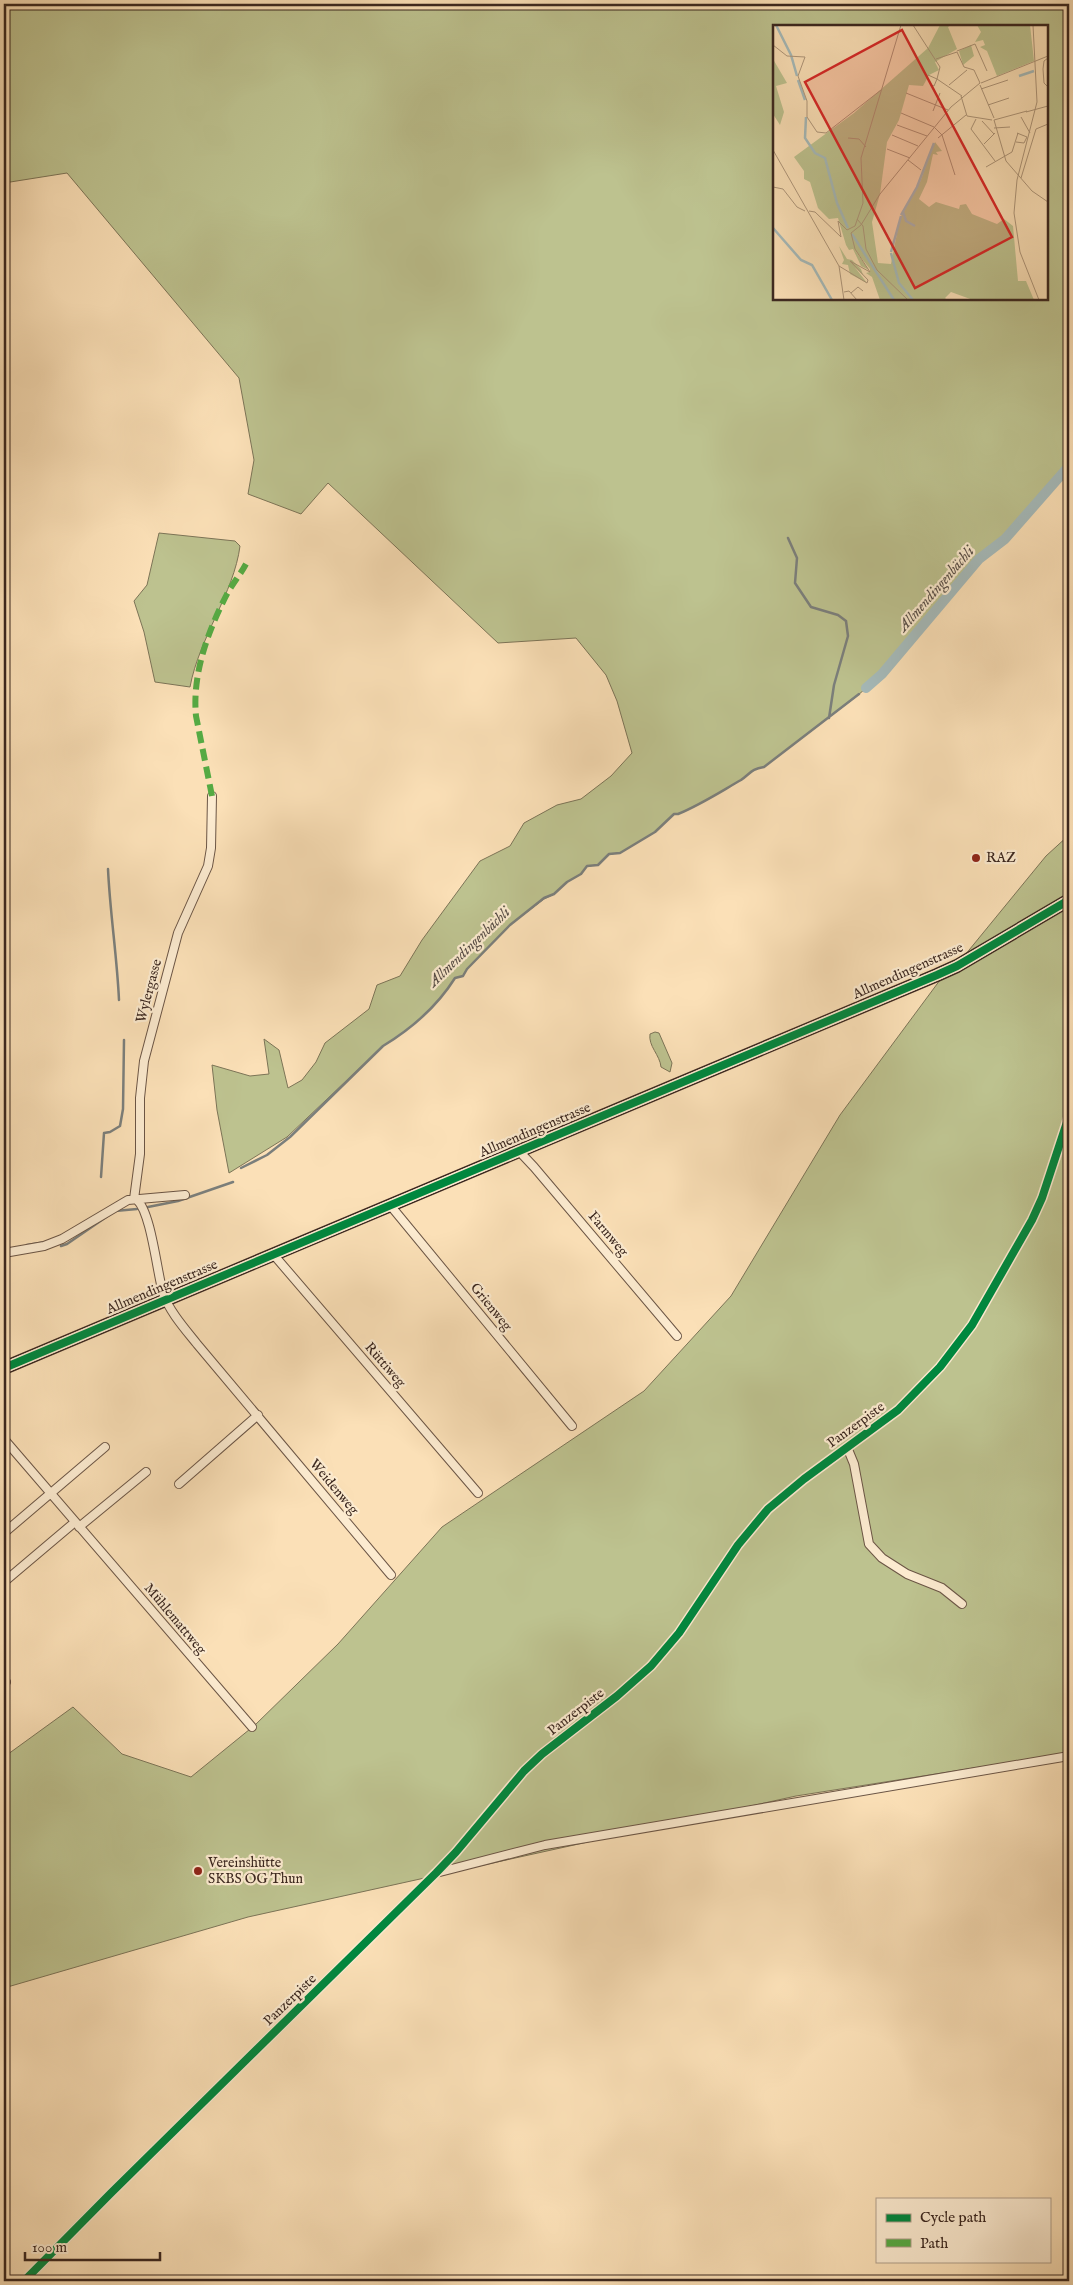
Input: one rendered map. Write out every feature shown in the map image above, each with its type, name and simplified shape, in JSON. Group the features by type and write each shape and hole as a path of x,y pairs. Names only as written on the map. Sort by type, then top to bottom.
{"street":[{"name":"Wylergasse","path":"166,1300 145,1213 136,1199 140,1154 140,1098 144,1061 178,933 208,866 211,848 212,796"},
{"name":"Allmendingenstrasse","path":"4,1368 947,970 1069,900"},
{"name":"Panzerpiste","path":"24,2281 436,1873 524,1771 542,1754 617,1696 651,1666 679,1633 738,1545 768,1509 898,1410 940,1367 972,1325 1032,1220 1042,1198 1069,1116"},
{"name":"Farmweg","path":"518,1150 677,1336"},
{"path":"4,1253 44,1246 62,1239 122,1202 186,1195"},
{"name":"Grienweg","path":"390,1205 572,1426"},
{"name":"Rüttiweg","path":"273,1254 478,1494"},
{"name":"Weidenweg","path":"166,1300 188,1333 391,1575"},
{"path":"179,1484 258,1415"},
{"name":"Mühlemattweg","path":"4,1438 252,1727"},
{"path":"4,1533 105,1447"},
{"path":"848,1447 854,1464 869,1544 882,1558 907,1574 942,1588 962,1604"},
{"path":"4,1582 146,1472"},
{"path":"436,1873 545,1845 1069,1756"}],"green space":[{"path":"4,4 1069,4 1069,466 1005,539 979,559 882,674 857,696 764,767 754,770 741,780 694,807 674,814 655,832 620,853 609,854 598,865 587,866 581,874 567,882 554,894 544,899 510,925 467,969 463,976 455,978 441,998 423,1016 383,1046 287,1137 229,1173 217,1110 212,1065 250,1076 269,1074 264,1039 279,1050 288,1088 302,1080 316,1062 325,1043 369,1009 377,985 400,976 422,940 480,861 510,846 524,823 557,805 581,799 611,776 632,753 617,701 606,675 576,638 498,643 328,483 301,514 248,494 254,460 239,378 67,173 4,183"},
{"path":"159,533 235,541 240,546 231,581 194,669 190,687 155,682 144,632 134,601 147,585"},
{"path":"1069,835 1069,1753 796,1796 248,1917 4,1988 4,1757 73,1707 122,1754 191,1777 255,1725 338,1644 442,1527 644,1391 731,1296 840,1115 943,976 965,955 1046,856"},
{"path":"659,1033 672,1063 670,1072 661,1067 659,1058 651,1043 650,1034"}],"waterway":[{"name":"Allmendingenbächli","path":"866,688 882,674 979,559 1005,539 1069,466"},
{"path":"788,538 797,558 795,583 811,607 838,615 846,621 848,636 834,685 829,718"},
{"name":"Allmendingenbächli","path":"241,1168 267,1155 290,1137 383,1046 423,1016 441,998 455,978 463,976 467,969 510,925 544,898 554,894 567,882 581,874 587,866 598,865 609,854 620,853 655,832 674,814 694,807 741,780 754,770 764,767 859,694"},
{"path":"108,869 119,1000"},
{"path":"101,1177 104,1133 120,1126 123,1109 124,1040"},
{"name":"Allmendingenbächli","path":"148,1207 178,1201 233,1182"},
{"path":"61,1246 67,1244 115,1211 137,1209"},
{"path":"27,1245 46,1242"}],"marked path":[{"path":"212,796 196,716 196,684 203,653 214,623 227,594 246,564"}],"cycle path":[{"path":"4,1368 937,975 957,966 1069,900"},
{"path":"24,2281 436,1873 524,1771 542,1754 617,1696 651,1666 679,1633 738,1545 768,1509 804,1479 898,1410 940,1367 972,1325 1032,1220 1042,1198 1069,1116"}],"place":[{"name":"RAZ","path":"976,858"},
{"name":"Vereinshütte SKBS OG Thun","path":"198,1871"}]}
